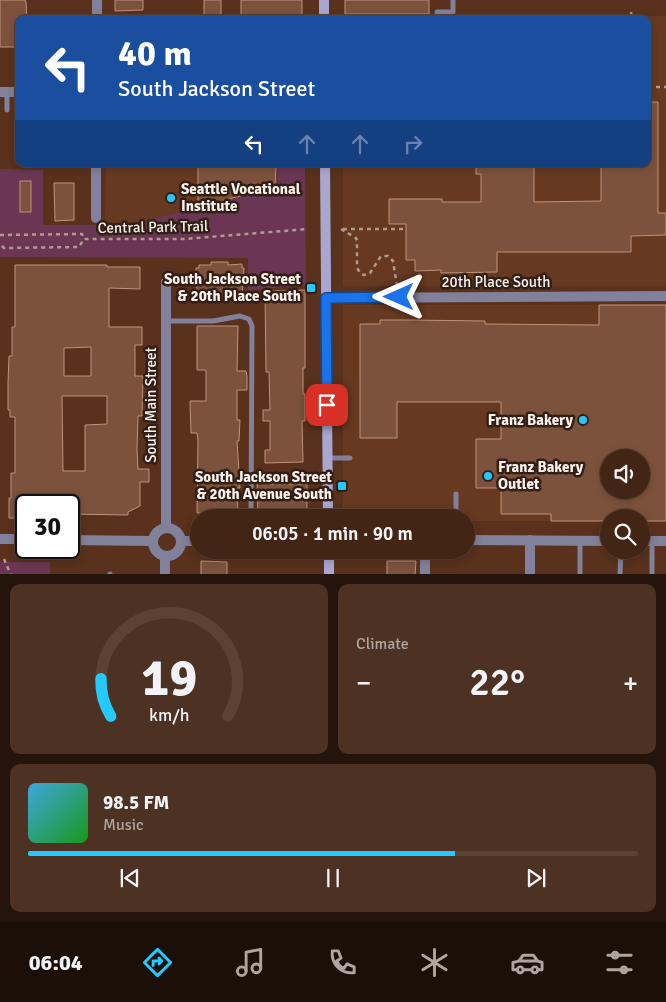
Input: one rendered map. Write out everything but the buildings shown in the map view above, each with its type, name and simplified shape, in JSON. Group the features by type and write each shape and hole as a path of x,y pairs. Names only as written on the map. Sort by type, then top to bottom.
{"main road":[{"path":"324,0 324,15"},
{"path":"325,167 328,509"},
{"path":"328,559 329,574"}],"street":[{"path":"97,0 97,15"},
{"path":"96,167 96,218"},
{"name":"South Main Street","path":"166,282 166,528"},
{"name":"20th Place South","path":"326,298 666,296"},
{"path":"166,528 176,532 181,541 177,552 165,556 156,552 153,541 158,530 166,528"},
{"path":"0,539 15,540"},
{"path":"80,540 153,541"},
{"path":"475,540 600,541"},
{"path":"530,540 530,574"},
{"path":"181,541 190,541"},
{"path":"652,541 666,541"},
{"path":"165,556 165,574"},
{"path":"425,559 426,574"}],"lane":[{"path":"437,12 453,12 453,0"},
{"path":"4,92 7,110"},
{"path":"166,321 213,321 240,316 246,317 251,322 251,509"},
{"path":"327,458 350,458"},
{"path":"456,494 456,509"},
{"path":"580,541 580,574"},
{"path":"652,541 652,574"},
{"path":"620,559 620,574"}],"path":[{"path":"651,88 666,88"},
{"name":"Central Park Trail","path":"1,235 82,234 84,239 184,239 308,229"},
{"path":"397,288 395,266 388,256 381,256 367,275 358,272 356,238 341,229 406,229"},
{"path":"2,246 4,248 79,248 84,239"},
{"path":"4,559 11,574"}],"shaded area":[{"path":"651,16 666,16 666,286 343,286 343,167 651,167"},
{"name":"Seattle Vocational Institute","path":"106,167 277,167 277,188 127,225 105,225"},
{"path":"277,167 305,167 306,286 248,290 248,258 0,257 0,169 43,170 43,225 127,225 277,188"},
{"name":"Franz Bakery","path":"343,305 666,305 666,521 650,519 650,509 600,509 600,521 475,521 475,509 343,509"},
{"path":"0,562 50,562 50,574 0,574"}],"place":[{"name":"Seattle Vocational Institute","path":"171,198"},
{"name":"South Jackson Street & 20th Place South","path":"311,288"},
{"name":"Franz Bakery","path":"583,420"},
{"name":"Franz Bakery Outlet","path":"488,476"},
{"name":"South Jackson Street & 20th Avenue South","path":"342,486"}],"route":[{"path":"327,405 326,298 399,297"}]}
